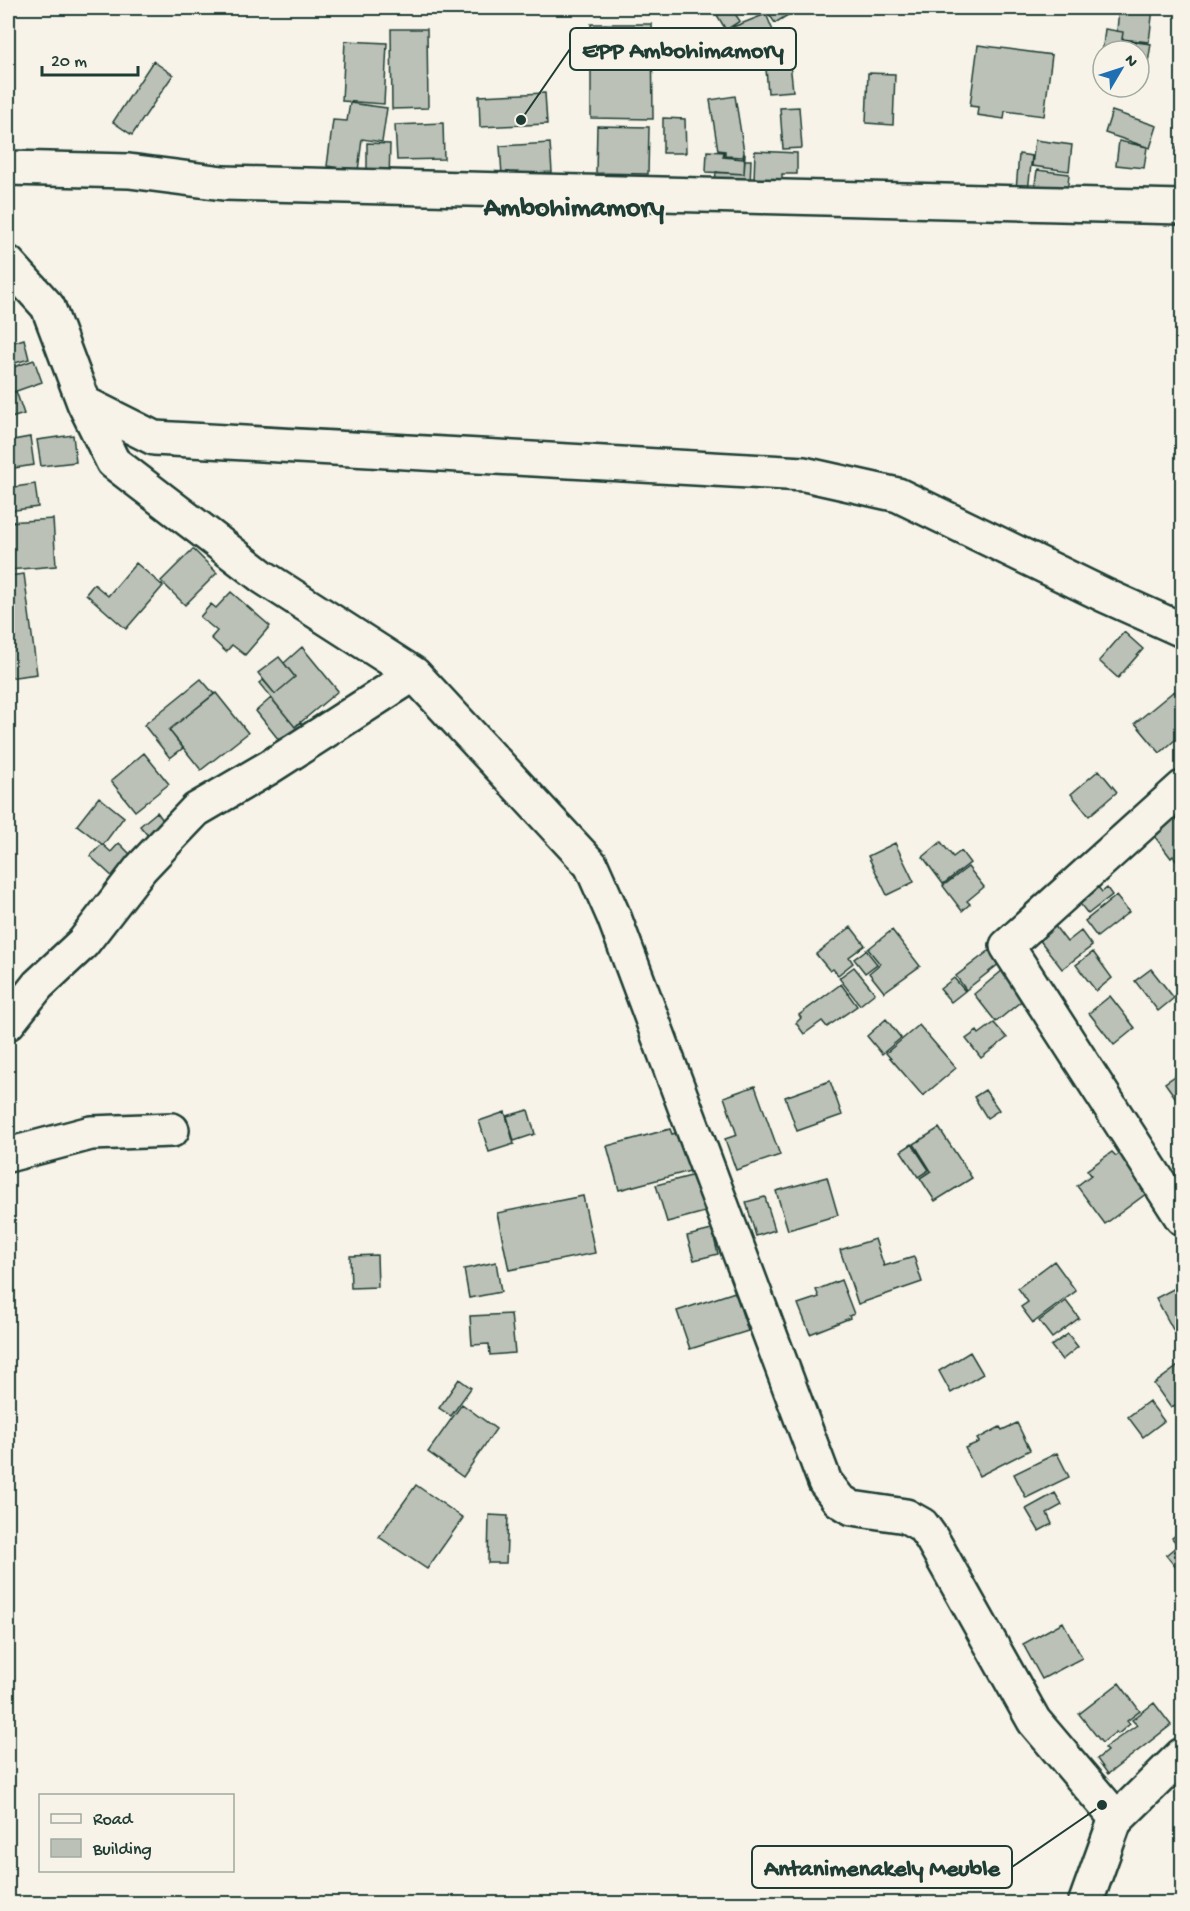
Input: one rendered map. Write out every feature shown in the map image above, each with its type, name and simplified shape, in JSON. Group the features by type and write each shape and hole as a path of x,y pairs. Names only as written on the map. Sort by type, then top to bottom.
{"street":[{"path":"8,168 129,171 223,183 1182,207"},
{"path":"8,263 48,307 84,404 113,462 263,577 414,674 591,865 614,917 825,1482 839,1500 852,1508 906,1516 922,1525 1034,1721 1117,1819"},
{"path":"84,404 154,438 804,474 898,495 1104,595 1182,630"},
{"path":"8,1023 38,985 83,943 141,868 196,810 268,768 414,674"},
{"path":"1182,788 1007,946 1182,1218"},
{"path":"8,1155 91,1133 172,1130"},
{"path":"1085,1904 1117,1819 1182,1755"}],"building":[{"path":"196,8 228,8 227,14"},
{"path":"729,8 740,21 726,30 717,15"},
{"path":"765,8 794,8 796,10 775,23"},
{"path":"1119,8 1153,8 1149,39 1122,39 1123,32 1117,31"},
{"path":"766,14 774,33 741,47 733,27"},
{"path":"591,24 652,24 653,119 591,118"},
{"path":"391,29 427,29 428,108 392,109"},
{"path":"1105,29 1123,32 1122,39 1104,39"},
{"path":"345,41 387,43 384,104 342,101"},
{"path":"978,45 1052,55 1044,116 1005,111 1004,119 977,115 978,107 970,106"},
{"path":"153,61 173,75 132,135 113,122"},
{"path":"790,63 793,91 768,93 766,69"},
{"path":"868,73 895,74 893,125 866,123"},
{"path":"545,93 547,124 480,127 479,96"},
{"path":"735,96 743,157 725,156 725,151 718,150 710,100"},
{"path":"350,103 387,108 382,142 362,139 358,171 327,166 333,120 347,121"},
{"path":"799,107 802,148 783,149 780,108"},
{"path":"1112,111 1157,126 1150,148 1105,133"},
{"path":"663,118 685,119 686,153 663,153"},
{"path":"443,123 444,159 397,160 395,125"},
{"path":"597,126 649,127 648,174 596,173"},
{"path":"1035,140 1072,145 1069,171 1032,166"},
{"path":"1119,141 1147,147 1144,168 1116,165"},
{"path":"367,143 390,144 389,180 367,179"},
{"path":"550,143 552,172 502,175 500,146"},
{"path":"1177,148 1182,148 1182,181 1178,181"},
{"path":"707,151 724,152 723,157 743,159 745,153 744,174 706,172"},
{"path":"755,151 797,153 797,174 782,174 782,182 754,180"},
{"path":"1019,154 1032,156 1028,191 1016,190"},
{"path":"745,160 751,160 750,186 715,184 716,172 744,174"},
{"path":"1037,170 1069,174 1067,195 1034,191"},
{"path":"24,339 29,359 8,365 8,344"},
{"path":"34,360 42,382 8,394 8,369"},
{"path":"16,391 24,414 8,419 8,394"},
{"path":"73,435 76,462 41,466 37,440"},
{"path":"30,437 34,465 8,469 8,441"},
{"path":"35,484 38,507 8,511 8,488"},
{"path":"53,519 56,566 8,570 8,522"},
{"path":"193,549 217,573 185,605 161,581"},
{"path":"136,563 163,586 126,629 86,594 94,584 108,596"},
{"path":"24,574 37,674 8,678 8,576"},
{"path":"231,592 270,626 245,655 232,645 226,652 211,638 217,631 200,617 211,604 216,608"},
{"path":"1124,632 1143,649 1118,678 1099,661"},
{"path":"302,647 338,691 295,727 259,683 263,680 275,694 295,677 284,663"},
{"path":"279,657 295,677 275,694 258,673"},
{"path":"201,679 214,694 169,730 183,748 170,758 144,725"},
{"path":"1174,691 1182,701 1182,734 1160,753 1135,723"},
{"path":"216,693 248,733 201,770 169,730"},
{"path":"271,698 295,727 300,722 307,732 286,749 256,711"},
{"path":"144,753 169,784 135,811 111,781"},
{"path":"1099,770 1117,792 1089,816 1071,794"},
{"path":"99,797 124,817 103,845 77,825"},
{"path":"157,812 166,824 149,837 140,826"},
{"path":"1174,816 1182,826 1182,855 1176,860 1173,856 1171,858 1152,833"},
{"path":"941,842 953,857 961,851 970,863 943,884 923,857"},
{"path":"119,843 135,859 115,879 90,856 102,844 111,852"},
{"path":"895,843 914,882 887,895 868,856"},
{"path":"968,867 984,887 967,901 970,904 962,911 943,886"},
{"path":"1093,881 1102,892 1107,888 1112,895 1088,914 1074,896"},
{"path":"1116,896 1129,912 1097,937 1085,921"},
{"path":"1051,921 1067,942 1081,931 1092,946 1062,969 1035,934"},
{"path":"851,927 865,945 849,957 853,963 838,975 833,969 830,971 816,954"},
{"path":"892,930 920,966 884,992 869,973 880,964 868,949"},
{"path":"866,950 877,964 865,973 854,959"},
{"path":"990,950 1000,963 966,990 956,976"},
{"path":"1093,952 1112,978 1096,991 1076,965"},
{"path":"1009,965 1031,993 996,1022 974,994"},
{"path":"854,967 875,993 860,1005 839,978"},
{"path":"1151,969 1174,998 1158,1011 1135,981"},
{"path":"954,978 965,991 951,1002 940,989"},
{"path":"841,984 857,1006 827,1027 822,1021 804,1034 796,1023 801,1018 799,1015"},
{"path":"1110,996 1135,1028 1114,1045 1089,1013"},
{"path":"886,1019 901,1038 882,1054 867,1036"},
{"path":"994,1023 1007,1038 981,1058 966,1039 977,1031 979,1034"},
{"path":"919,1025 956,1068 923,1096 886,1053"},
{"path":"1181,1072 1182,1074 1182,1107 1165,1083"},
{"path":"830,1081 842,1115 797,1131 785,1097"},
{"path":"755,1086 780,1155 736,1170 725,1139 737,1135 724,1097"},
{"path":"985,1090 999,1110 987,1118 974,1097"},
{"path":"528,1110 535,1134 514,1141 507,1116"},
{"path":"505,1112 514,1144 489,1152 479,1121"},
{"path":"939,1128 972,1178 935,1201 920,1178 931,1171 914,1144"},
{"path":"670,1129 672,1134 689,1130 698,1162 688,1164 690,1171 619,1190 607,1146"},
{"path":"912,1144 929,1170 918,1177 901,1151"},
{"path":"1133,1144 1162,1182 1105,1224 1077,1186 1091,1175 1087,1170 1112,1152 1116,1156"},
{"path":"695,1175 705,1212 667,1222 656,1185"},
{"path":"827,1177 838,1215 788,1230 776,1191"},
{"path":"583,1196 595,1253 509,1270 497,1213"},
{"path":"765,1197 775,1230 756,1236 746,1202"},
{"path":"712,1230 718,1254 694,1260 687,1236"},
{"path":"875,1239 884,1266 914,1257 922,1282 858,1304 840,1250"},
{"path":"377,1255 378,1287 351,1288 350,1256"},
{"path":"1054,1261 1076,1291 1033,1323 1021,1307 1028,1302 1018,1288"},
{"path":"496,1262 501,1292 469,1298 464,1269"},
{"path":"841,1280 854,1314 849,1316 850,1318 810,1334 798,1304 819,1297 816,1290"},
{"path":"1179,1286 1182,1293 1182,1334 1177,1337 1156,1298"},
{"path":"735,1292 748,1331 690,1349 677,1311"},
{"path":"1066,1301 1079,1318 1052,1338 1039,1321"},
{"path":"511,1314 515,1353 490,1355 489,1344 472,1345 470,1316"},
{"path":"1068,1334 1078,1347 1062,1360 1051,1346"},
{"path":"970,1352 983,1374 951,1393 939,1371"},
{"path":"1181,1364 1182,1400 1171,1408 1154,1384"},
{"path":"459,1379 471,1388 451,1416 439,1408"},
{"path":"1149,1401 1164,1421 1143,1437 1128,1417"},
{"path":"462,1404 496,1429 463,1477 428,1452"},
{"path":"1017,1423 1030,1450 979,1476 965,1448 979,1442 977,1439 1000,1427 1002,1430"},
{"path":"1057,1453 1069,1477 1026,1498 1014,1474"},
{"path":"416,1485 463,1518 427,1569 379,1537"},
{"path":"1055,1493 1062,1505 1047,1513 1052,1524 1039,1531 1026,1509"},
{"path":"489,1515 508,1516 506,1563 488,1563"},
{"path":"1182,1530 1182,1575 1166,1555 1178,1545 1172,1538"},
{"path":"1063,1622 1082,1658 1042,1679 1023,1644"},
{"path":"1119,1683 1140,1711 1127,1721 1130,1724 1102,1743 1079,1714"},
{"path":"1154,1703 1171,1725 1108,1774 1097,1759 1107,1751 1104,1748 1137,1725 1132,1720"}],"place":[{"name":"EPP Ambohimamory","path":"521,120"},
{"name":"Antanimenakely Meuble","path":"1102,1805"}],"district":[{"name":"Ambohimamory","path":"574,205"}]}
